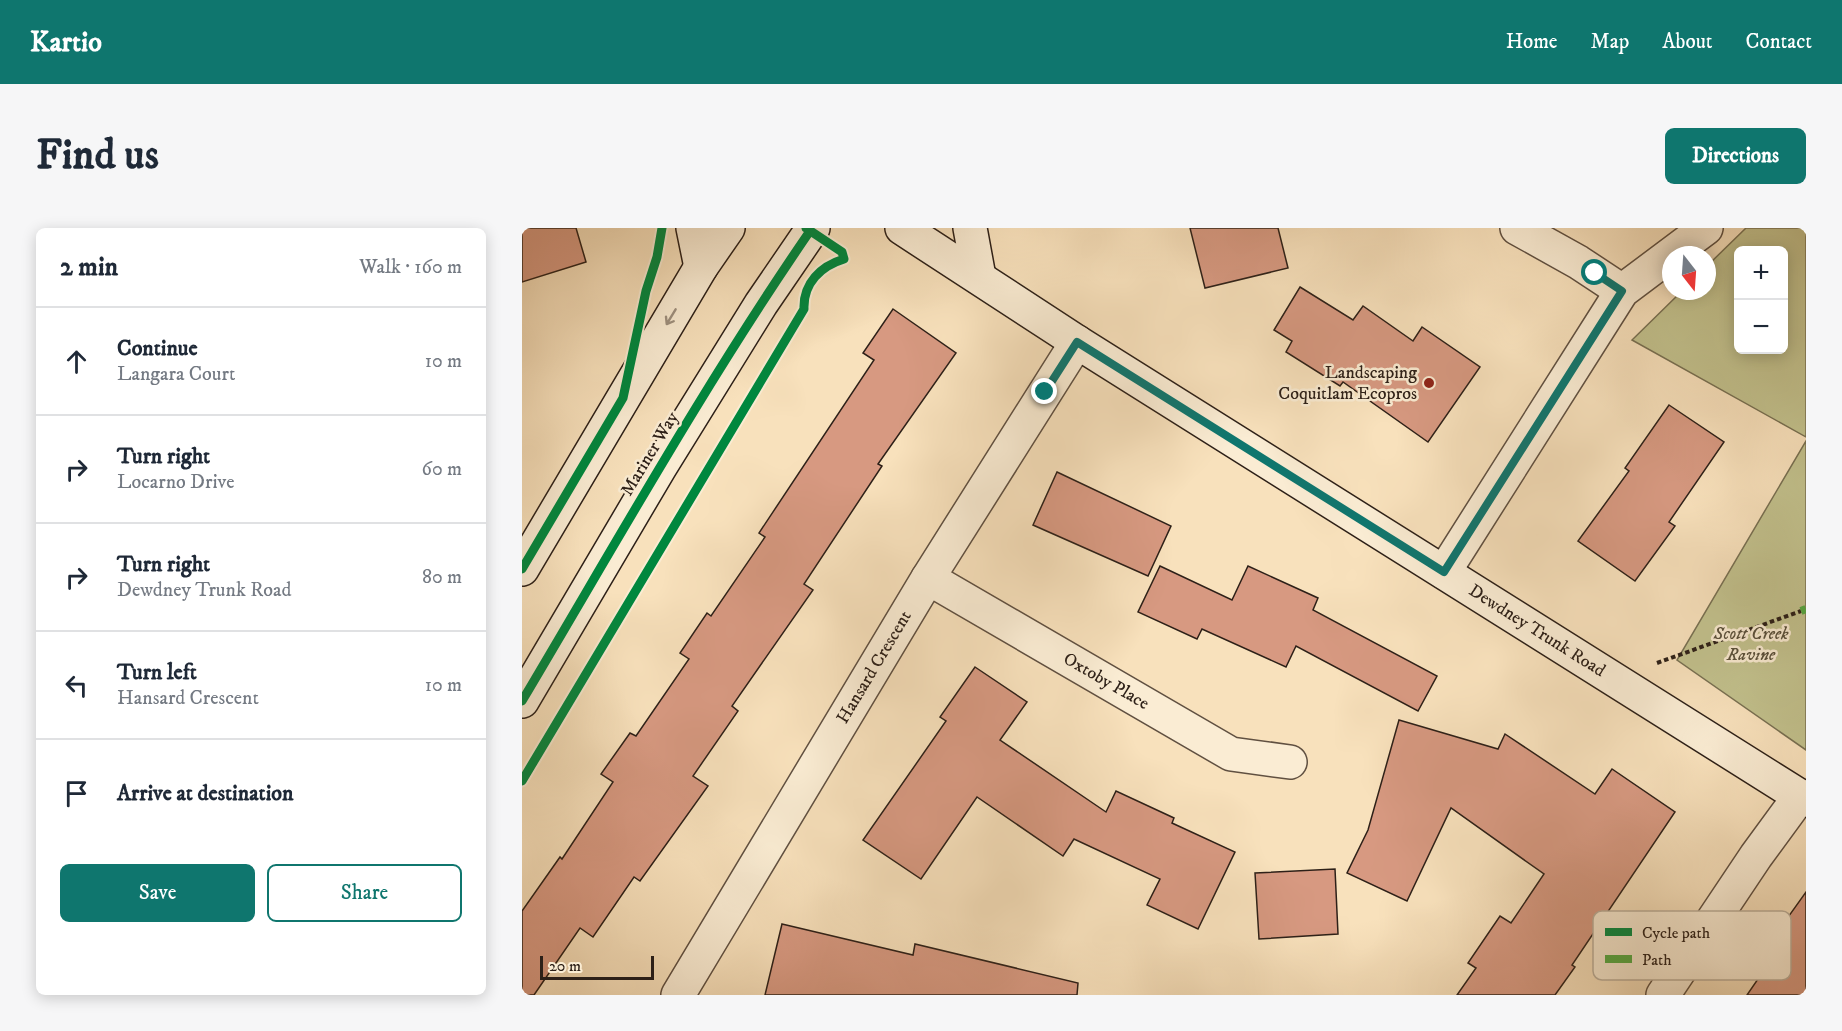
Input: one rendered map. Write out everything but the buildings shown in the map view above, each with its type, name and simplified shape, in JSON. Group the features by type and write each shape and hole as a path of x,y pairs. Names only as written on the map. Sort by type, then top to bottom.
{"main road":[{"path":"693,228 701,267"},
{"path":"522,569 701,267 729,228"},
{"name":"Mariner Way","path":"522,701 672,448 761,304 813,228"},
{"name":"Dewdney Trunk Road","path":"902,228 1077,342 1803,798"},
{"path":"970,228 979,277"},
{"path":"1517,228 1578,262 1622,291"},
{"path":"1444,572 1622,291 1706,228"},
{"name":"Hansard Crescent","path":"678,995 928,578 1077,342"},
{"name":"Oxtoby Place","path":"928,578 1231,754 1290,762"},
{"path":"1719,911 1756,856 1803,798"},
{"path":"1663,995 1673,980"}],"path":[{"path":"1615,680 1801,611"}],"green space":[{"path":"1746,228 1806,228 1806,437 1632,340 1673,300 1716,300 1716,257"},
{"name":"Scott Creek Ravine","path":"1806,441 1806,750 1677,660"}],"marked path":[{"path":"1801,611 1806,609"}],"cycle path":[{"path":"522,569 623,398 662,228"},
{"path":"522,781 804,309 804,300 810,284 821,271 844,259 842,252 806,228"},
{"path":"522,701 698,404 810,231"}],"place":[{"name":"Landscaping Coquitlam Ecopros","path":"1429,383"}],"route":[{"path":"1045,392 1077,342 1444,572 1622,291 1595,273"}]}
